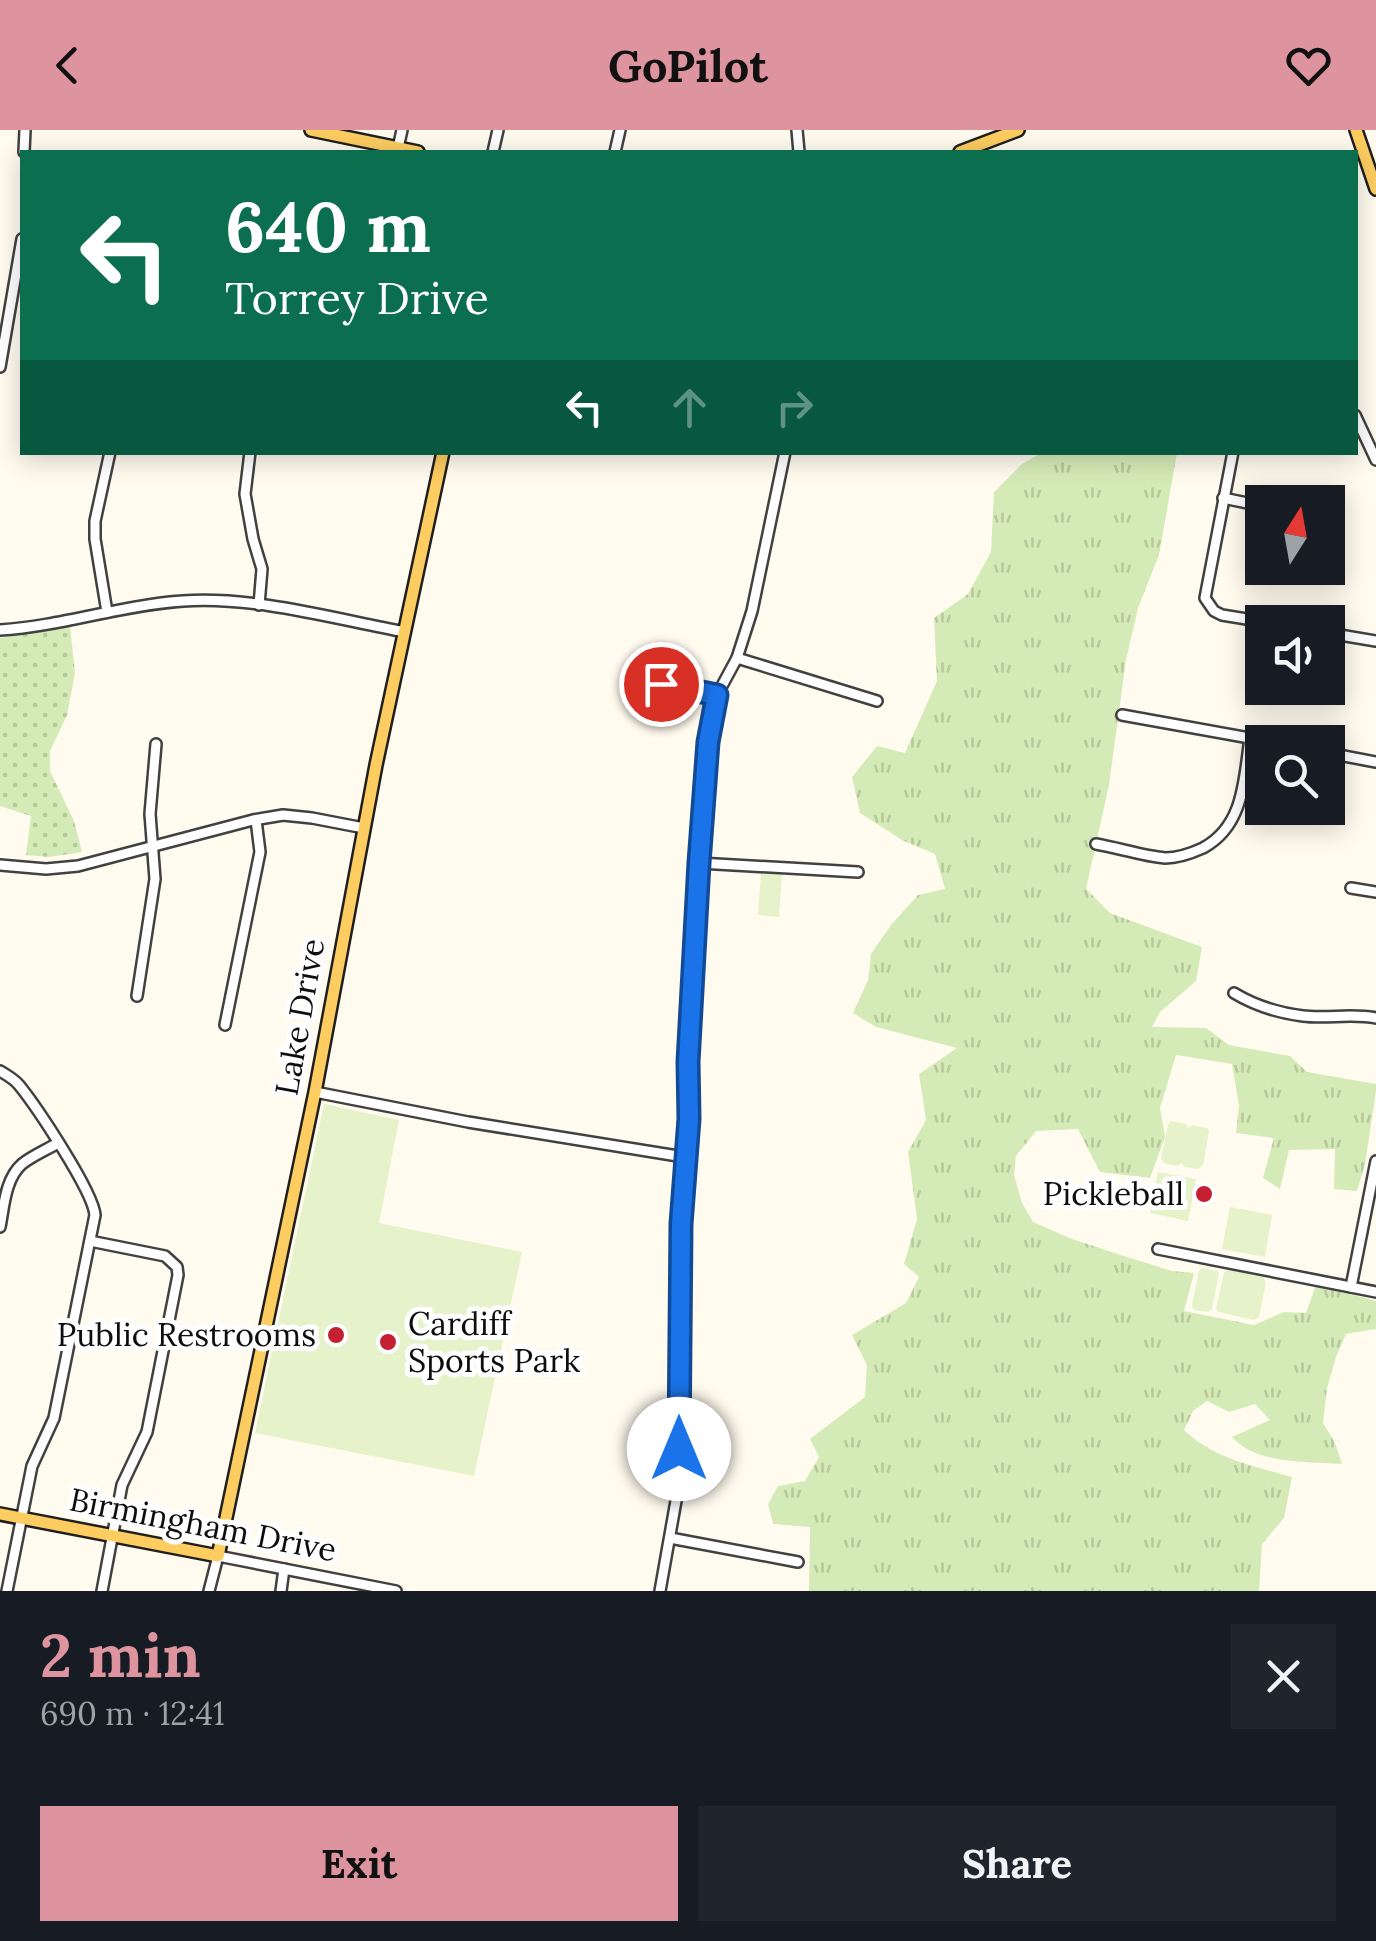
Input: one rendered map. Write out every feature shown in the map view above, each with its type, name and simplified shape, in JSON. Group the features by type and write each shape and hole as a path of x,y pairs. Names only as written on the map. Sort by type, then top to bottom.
{"main road":[{"path":"310,130 408,150"},
{"path":"965,150 1016,130"},
{"path":"1356,130 1376,189"},
{"name":"Lake Drive","path":"218,1556 315,1092 354,870 442,455"},
{"name":"Birmingham Drive","path":"0,1514 218,1556"}],"street":[{"path":"398,148 402,130"},
{"path":"0,367 20,252"},
{"path":"1358,421 1376,460"},
{"path":"107,612 95,521 109,455"},
{"path":"250,455 245,494 262,569 258,605"},
{"path":"660,1591 679,1484 681,1224 708,742 717,695 737,658 752,609 784,455"},
{"path":"1231,455 1205,598 1214,612 1245,618"},
{"path":"1223,498 1245,503"},
{"path":"0,630 203,600 258,605 405,632"},
{"path":"1345,636 1376,642"},
{"path":"737,658 877,701"},
{"path":"640,680 717,695"},
{"path":"1122,714 1245,737"},
{"path":"137,996 155,879 150,814 156,744"},
{"path":"1345,756 1376,762"},
{"path":"1096,844 1168,858 1192,854 1221,836 1234,818 1245,776"},
{"path":"0,865 46,869 78,866 284,815 364,828"},
{"path":"226,1026 260,852 256,820"},
{"path":"699,863 858,872"},
{"path":"1351,888 1376,892"},
{"path":"1234,993 1248,1002 1304,1016 1376,1018"},
{"path":"0,1071 18,1083 58,1143 94,1203 95,1215 54,1418 32,1466 7,1591"},
{"path":"315,1092 684,1157"},
{"path":"0,1227 14,1174 22,1164 58,1143"},
{"path":"1351,1287 1376,1161"},
{"path":"90,1240 165,1256 177,1267 178,1275 147,1432 122,1484 102,1591"},
{"path":"1158,1249 1376,1292"},
{"path":"670,1538 798,1562"},
{"name":"Birmingham Drive","path":"218,1556 396,1591"},
{"name":"Lake Drive","path":"209,1591 218,1556"},
{"path":"280,1591 284,1570"}],"green space":[{"path":"1038,455 1177,455 1159,555 1138,608 1126,660 1109,785 1086,889 1110,913 1202,947 1196,981 1160,1012 1152,1027 1206,1028 1229,1045 1290,1056 1307,1072 1376,1084 1365,1164 1357,1191 1334,1189 1335,1149 1289,1150 1280,1189 1263,1178 1274,1138 1236,1133 1239,1105 1232,1064 1176,1055 1160,1108 1165,1137 1150,1178 1100,1172 1078,1129 1036,1131 1016,1156 1014,1175 1022,1203 1033,1222 1072,1239 1172,1271 1194,1273 1184,1311 1254,1325 1284,1312 1306,1313 1316,1285 1376,1301 1376,1329 1346,1334 1327,1388 1323,1423 1342,1464 1283,1460 1242,1446 1232,1437 1270,1420 1255,1404 1229,1412 1207,1401 1193,1411 1184,1430 1221,1455 1292,1477 1284,1518 1262,1544 1259,1591 809,1591 810,1527 773,1524 768,1504 778,1486 805,1481 819,1457 810,1439 865,1397 867,1365 852,1335 906,1303 919,1277 904,1264 917,1219 908,1152 926,1120 919,1074 957,1048 876,1027 853,1013 868,980 871,954 891,925 918,895 945,889 935,854 902,840 860,813 852,777 877,746 905,753 937,681 934,618 968,594 991,552 994,492 1022,464"},
{"path":"70,626 75,673 67,715 50,751 50,771 74,821 82,852 49,857 26,855 31,816 0,806 0,638"},
{"path":"761,873 782,874 779,917 758,915"},
{"name":"Cardiff Sports Park","path":"324,1104 399,1120 379,1223 522,1252 474,1476 255,1433"},
{"path":"1171,1121 1209,1131 1203,1165 1198,1169 1182,1163 1164,1163 1161,1159"},
{"path":"1158,1172 1196,1179 1188,1221 1150,1213"},
{"path":"1230,1207 1272,1215 1265,1257 1222,1249"},
{"path":"1202,1268 1219,1273 1212,1309 1208,1312 1194,1310 1192,1305"},
{"path":"1227,1270 1263,1277 1266,1282 1259,1317 1254,1320 1216,1309"}],"place":[{"name":"Pickleball","path":"1204,1194"},
{"name":"Public Restrooms","path":"336,1335"},
{"name":"Cardiff Sports Park","path":"388,1342"}],"route":[{"path":"661,684 717,695 708,742 688,1062 689,1119 681,1224 679,1449"}]}
